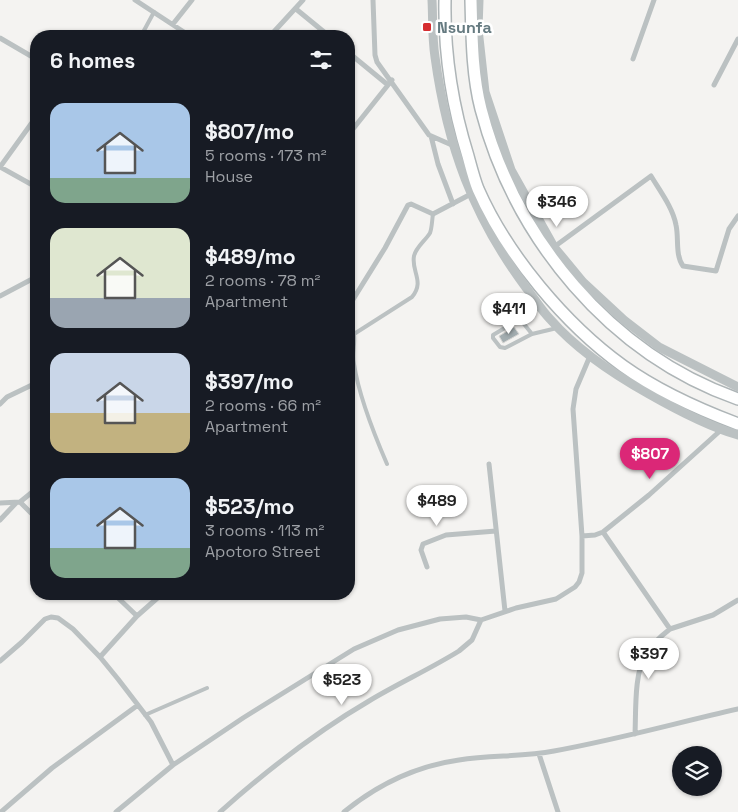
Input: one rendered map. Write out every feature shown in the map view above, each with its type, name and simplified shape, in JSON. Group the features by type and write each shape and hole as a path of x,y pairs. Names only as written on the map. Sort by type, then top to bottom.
{"main road":[{"path":"445,0 445,46 450,81 462,136 478,188 505,239 552,301 591,339 623,366 671,395 738,424"},
{"path":"471,0 472,45 480,107 493,149 519,207 548,252 579,292 650,355 694,380 738,399"}],"street":[{"path":"135,0 182,30"},
{"path":"173,24 192,0"},
{"path":"276,30 303,0"},
{"path":"373,0 375,55 377,62 431,136 438,164 453,204"},
{"path":"432,0 435,55 442,98 454,146 482,219 506,261 550,319 590,356 634,386 670,406 721,430 738,435"},
{"path":"478,0 478,29 485,92 511,170 554,247 583,282 624,320 659,347 738,387"},
{"path":"633,59 654,0"},
{"path":"296,10 321,30"},
{"path":"0,38 30,56"},
{"path":"714,85 738,39"},
{"path":"355,57 390,82"},
{"path":"355,126 390,82"},
{"path":"30,126 0,167 30,184"},
{"path":"431,136 454,146"},
{"path":"554,247 651,176 676,223 678,260 683,266 716,271 728,229 738,216"},
{"path":"355,296 385,248 408,205 411,204 433,214 471,194"},
{"path":"0,296 30,280"},
{"path":"116,812 173,765 243,718 362,645 398,630 440,619 466,617 482,620 505,611 556,599 575,587 582,574 582,536 573,409 576,389 590,356"},
{"path":"0,404 7,397 30,386"},
{"path":"582,536 603,532 649,495 721,430"},
{"path":"489,464 505,611"},
{"path":"0,520 30,493"},
{"path":"0,503 18,502 30,513"},
{"path":"427,568 421,550 423,544 446,535 496,530"},
{"path":"603,532 670,629"},
{"path":"120,600 137,616"},
{"path":"100,656 137,616 155,600"},
{"path":"635,734 639,672 645,655 655,642 670,629 713,615 738,600"},
{"path":"0,660 40,624 51,617 58,618 100,656 159,735 173,765"},
{"path":"220,812 280,762 327,728 370,700 459,651 472,640 482,620"},
{"path":"1,812 52,768 138,705"},
{"path":"344,812 383,786 406,774 435,764 461,759 539,754 738,711"},
{"path":"539,754 558,812"}],"lane":[{"path":"144,30 154,12"},
{"path":"355,333 412,296 417,290 418,282 413,261 414,253 430,232 433,214"},
{"path":"530,293 520,319 493,335 500,348 504,348 532,334 559,328"},
{"path":"520,319 532,334"},
{"path":"355,371 387,464"},
{"path":"145,715 207,688"}],"building":[{"path":"514,327 519,334 503,343 499,336"}],"place":[{"name":"Nsunfa","path":"427,27"}]}
